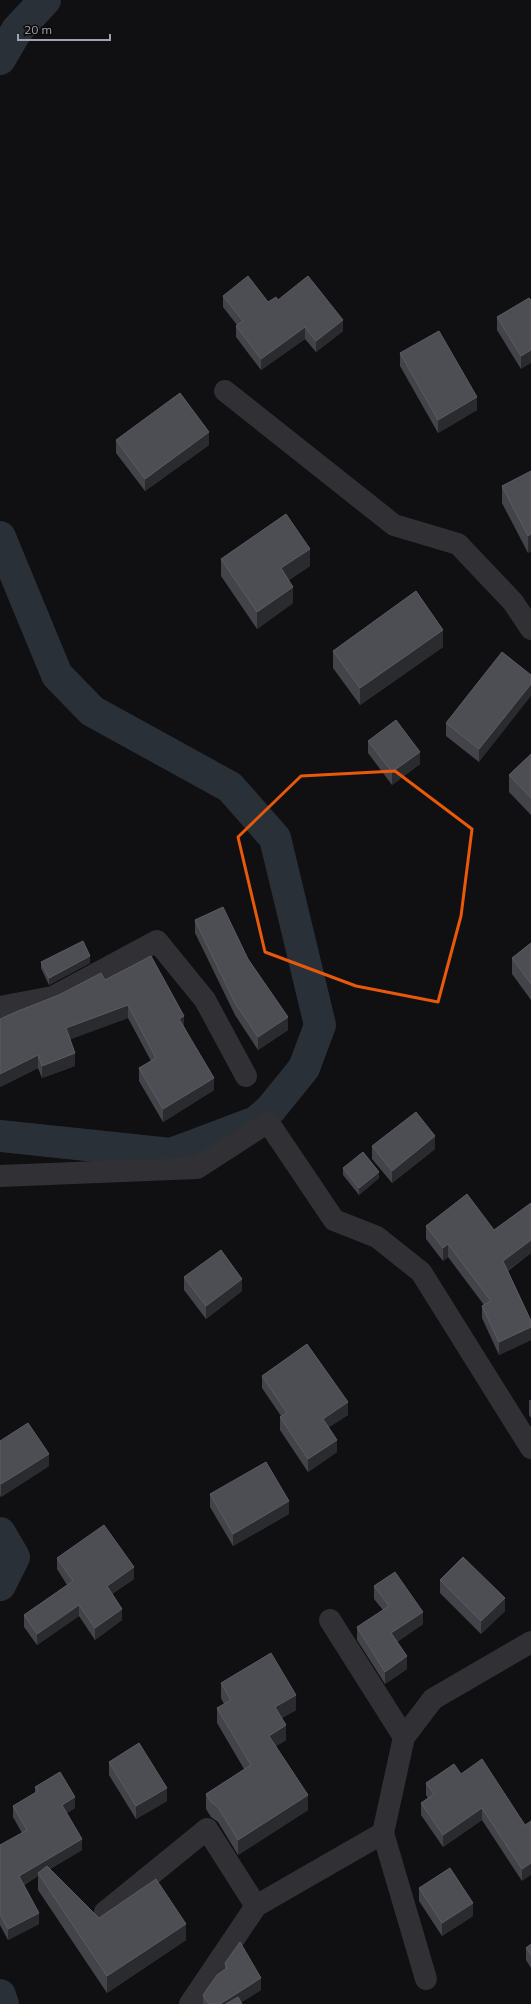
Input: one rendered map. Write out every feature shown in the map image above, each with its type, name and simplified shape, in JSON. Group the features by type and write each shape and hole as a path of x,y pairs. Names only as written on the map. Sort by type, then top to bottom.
{"street":[{"path":"225,391 394,525 458,544 513,602 531,629"},
{"path":"0,1007 53,997 157,941 205,1000 246,1076"},
{"path":"0,1176 197,1168 268,1122 334,1220 377,1237 421,1272 531,1448"},
{"path":"330,1620 404,1737"},
{"path":"426,1979 383,1833 404,1737 433,1699 531,1642"},
{"path":"105,1912 208,1829 256,1906"},
{"path":"190,2004 256,1906 383,1833"}],"highlighted area":[{"path":"395,771 472,829 461,916 438,1002 356,986 265,952 238,837 301,776"}],"building":[{"path":"248,276 268,302 276,297 278,300 308,276 343,320 316,341 305,327 261,359 236,326 243,321 223,296"},
{"path":"529,298 531,300 531,350 521,356 497,317"},
{"path":"439,331 477,397 438,420 400,353"},
{"path":"180,393 209,432 145,479 116,440"},
{"path":"531,471 531,534 528,536 502,486"},
{"path":"286,514 310,549 281,568 293,587 257,612 221,559"},
{"path":"416,591 443,630 360,688 333,651"},
{"path":"502,652 531,675 531,684 479,749 446,723"},
{"path":"396,720 420,752 392,772 368,741"},
{"path":"531,754 531,798 509,775"},
{"path":"223,907 248,959 288,1017 258,1037 235,1003 195,920"},
{"path":"83,941 90,956 49,978 41,962"},
{"path":"531,943 531,984 512,958"},
{"path":"151,956 184,1016 179,1019 214,1078 163,1109 139,1068 156,1058 128,1005 66,1028 75,1053 42,1066 38,1055 0,1074 0,1019 59,995 101,973 105,980"},
{"path":"416,1112 435,1136 392,1171 372,1146"},
{"path":"363,1152 379,1172 359,1188 343,1168"},
{"path":"467,1194 494,1230 531,1203 531,1240 503,1261 531,1321 531,1327 499,1342 482,1306 491,1301 448,1244 443,1248 426,1226"},
{"path":"221,1250 242,1279 206,1306 184,1277"},
{"path":"307,1344 348,1402 323,1419 337,1440 308,1459 280,1417 287,1413 262,1376"},
{"path":"28,1423 49,1454 1,1484 0,1441"},
{"path":"266,1462 289,1501 233,1534 210,1494"},
{"path":"104,1525 134,1567 107,1586 122,1609 95,1628 79,1605 37,1634 24,1615 73,1581 57,1558"},
{"path":"463,1557 505,1598 481,1621 440,1580"},
{"path":"395,1572 423,1612 391,1633 407,1656 385,1672 357,1627 389,1606 374,1586"},
{"path":"271,1653 296,1695 275,1707 286,1725 269,1736 308,1795 238,1840 218,1807 211,1802 206,1794 251,1765 217,1708 231,1700 221,1683"},
{"path":"139,1743 167,1788 136,1806 109,1762"},
{"path":"482,1759 525,1825 531,1821 531,1863 522,1869 482,1808 443,1835 421,1803 434,1794 426,1783 454,1764 461,1774"},
{"path":"60,1772 75,1797 62,1805 82,1839 19,1876 39,1913 8,1929 0,1914 0,1845 27,1830 13,1806 38,1791 35,1787"},
{"path":"47,1866 99,1918 156,1879 186,1924 107,1976 38,1873"},
{"path":"450,1868 473,1903 442,1923 419,1888"},
{"path":"240,1942 261,1978 220,2004 209,2004 203,1995 217,1975 227,1968 225,1963"},
{"path":"531,1944 531,1955 526,1948"},
{"path":"238,1997 242,2004 226,2004"}],"waterway":[{"path":"0,59 17,30 45,0"},
{"path":"0,537 57,675 92,711 230,787 275,838 320,1025 304,1068 270,1110 256,1122 171,1154 0,1136"},
{"path":"0,1533 14,1557 0,1585"},
{"path":"0,1995 3,2004"}]}
